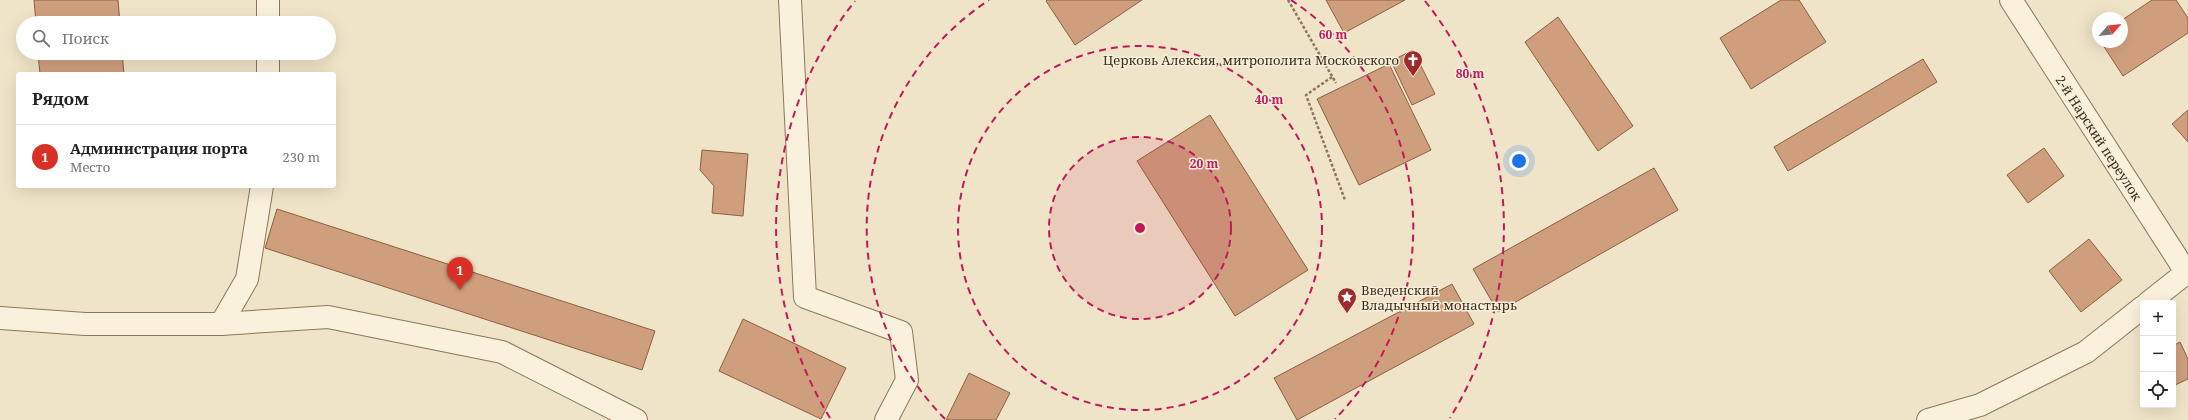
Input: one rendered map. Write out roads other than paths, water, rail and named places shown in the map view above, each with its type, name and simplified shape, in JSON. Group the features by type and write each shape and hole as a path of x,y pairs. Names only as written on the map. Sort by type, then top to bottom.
{"street":[{"path":"268,0 268,16"},
{"path":"790,0 805,297 901,332 907,380 886,420"},
{"name":"2-й Нарский переулок","path":"2011,0 2187,274"},
{"path":"268,60 268,72"},
{"path":"221,324 247,278 262,188"},
{"path":"2152,300 2187,274"},
{"path":"1928,420 1980,405 2086,352 2140,309"},
{"path":"0,318 85,324 221,324 328,317 502,352 636,420"}],"place":[{"name":"Церковь Алексия, митрополита Московского","path":"1413,77"},
{"name":"Администрация порта","path":"460,290"},
{"name":"Введенский Владычный монастырь","path":"1347,314"}]}
